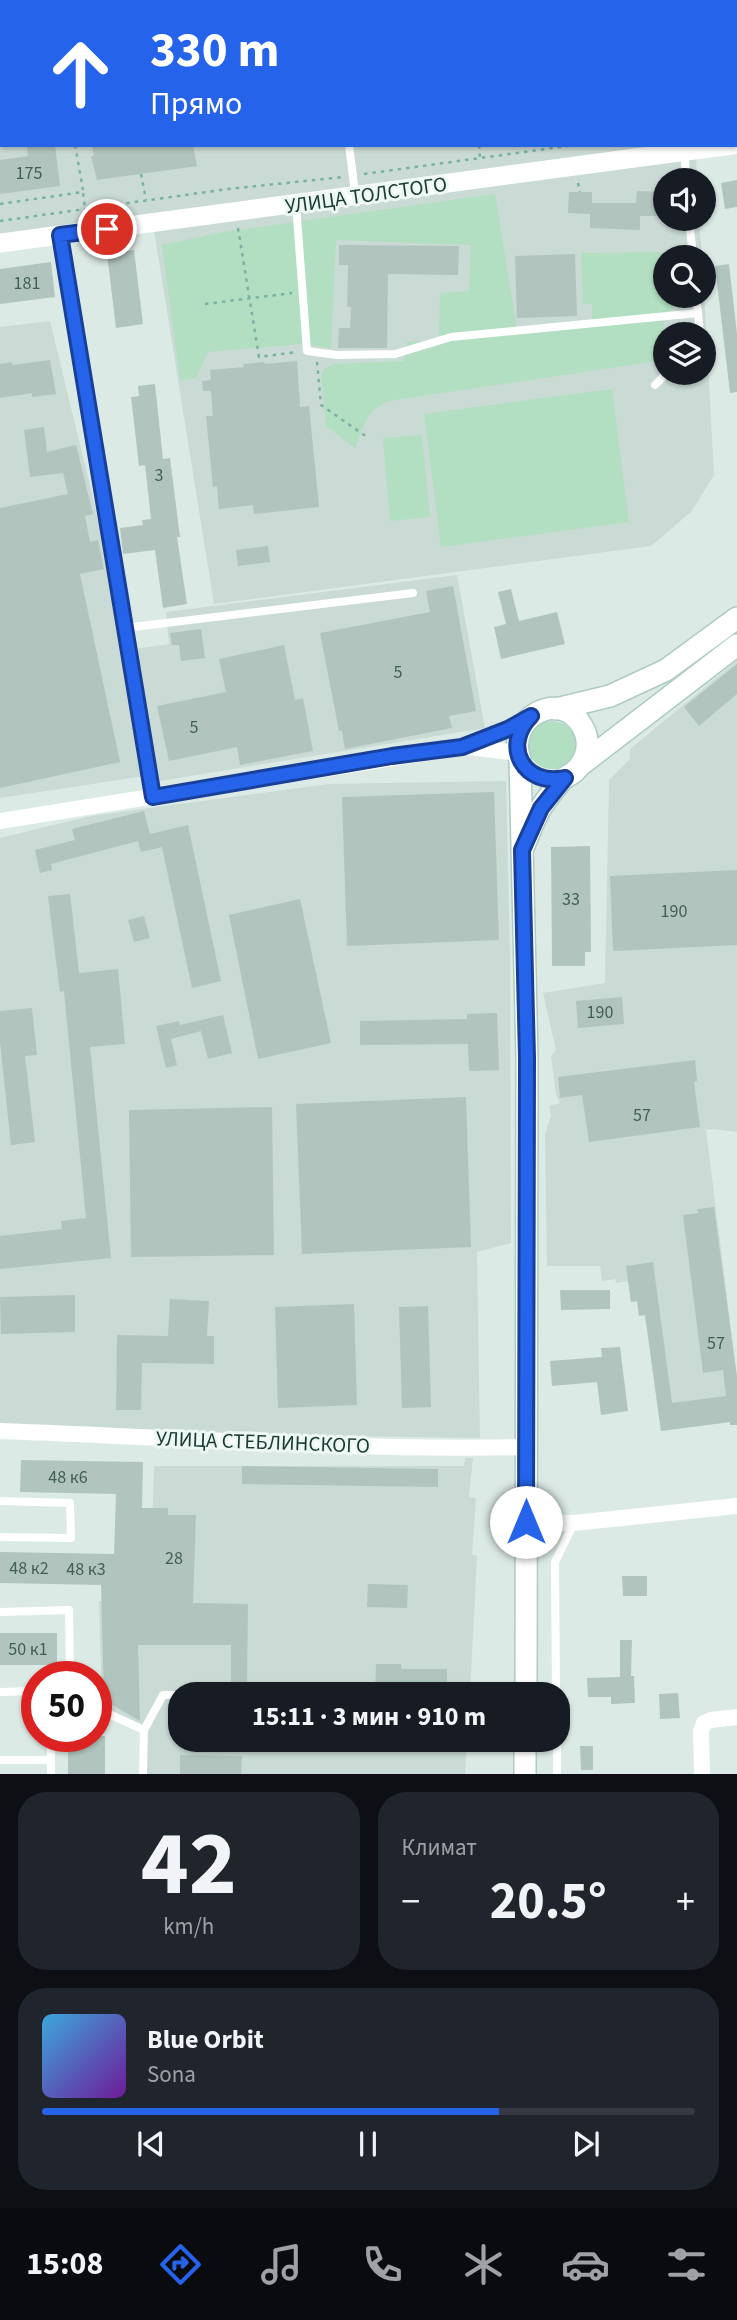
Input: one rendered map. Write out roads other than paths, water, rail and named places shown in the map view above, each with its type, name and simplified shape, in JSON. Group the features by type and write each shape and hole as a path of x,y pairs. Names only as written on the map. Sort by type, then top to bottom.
{"main road":[{"path":"526,1682 527,1058 519,733 531,716 542,710 610,696 666,670 737,618"},
{"path":"522,850 541,808 565,778 737,645"},
{"path":"556,709 573,715 584,729 587,747 582,764"},
{"path":"519,757 535,775 555,780 565,778"},
{"path":"525,1752 525,1774"}],"street":[{"name":"УЛИЦА ТОЛСТОГО","path":"0,243 720,147"},
{"path":"60,235 153,797"},
{"path":"462,747 508,729 531,716"},
{"path":"0,821 392,756 462,747 494,749 519,757"},
{"name":"УЛИЦА СТЕБЛИНСКОГО","path":"0,1431 445,1448 526,1447"},
{"path":"526,1522 574,1523 737,1506"},
{"path":"702,1774 701,1731 704,1723 737,1717"}],"lane":[{"path":"349,147 356,196"},
{"path":"684,161 685,168"},
{"path":"296,204 303,292 312,351 337,355 395,354 451,337 698,313"},
{"path":"697,308 699,322"},
{"path":"125,628 413,593"},
{"path":"0,1501 70,1503 71,1538 0,1537"},
{"path":"556,1682 555,1562 574,1523"},
{"path":"0,1612 69,1610 70,1661"},
{"path":"0,1692 21,1691"},
{"path":"143,1774 144,1730 163,1695 168,1695"},
{"path":"112,1715 144,1730"},
{"path":"51,1752 51,1774"},
{"path":"557,1752 557,1774"},
{"path":"0,1760 51,1760"}]}
